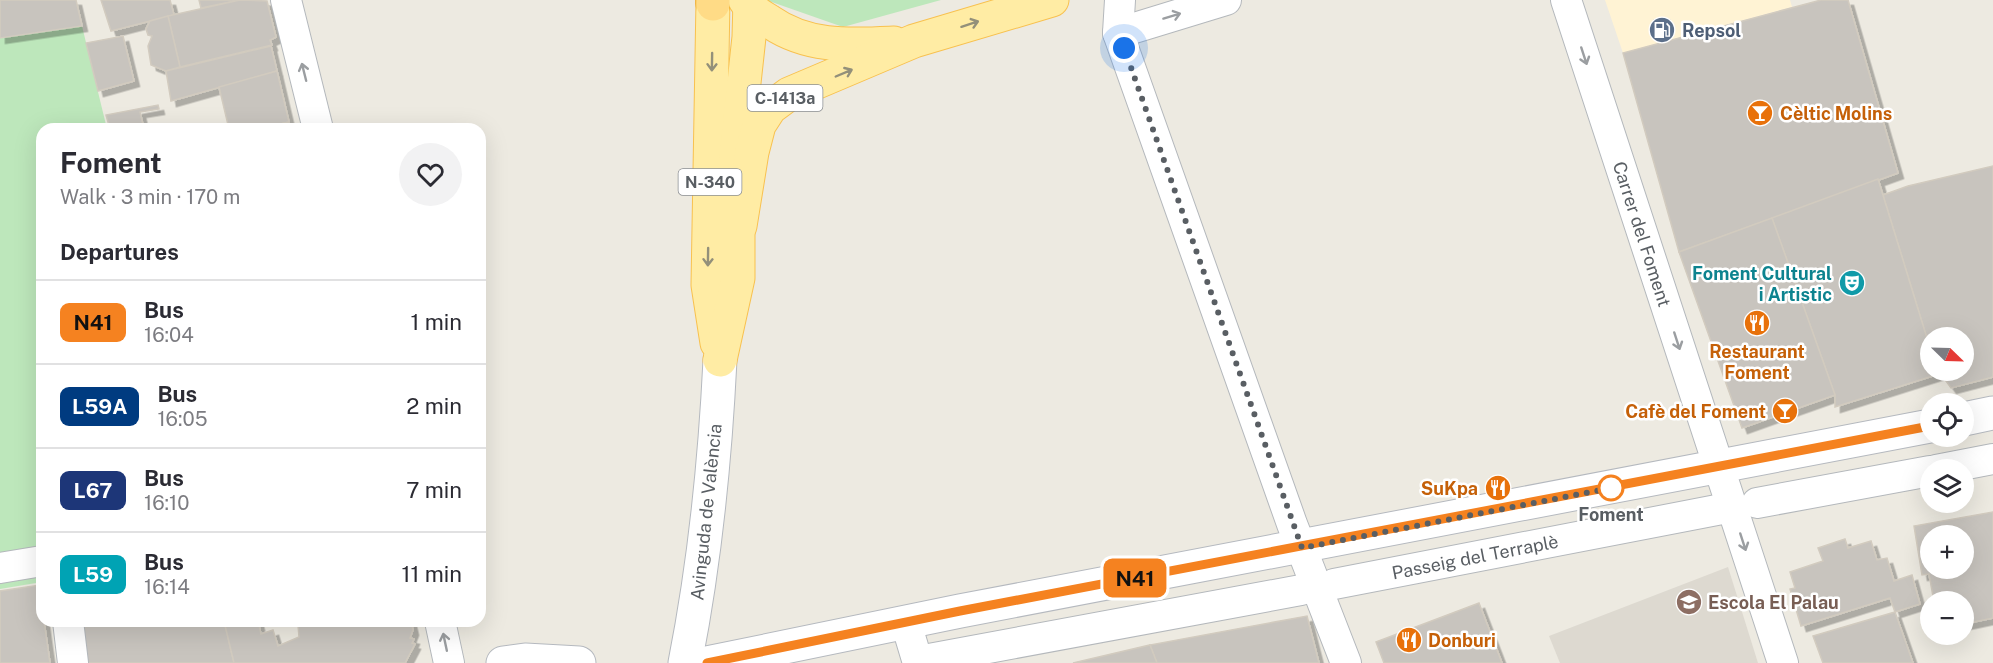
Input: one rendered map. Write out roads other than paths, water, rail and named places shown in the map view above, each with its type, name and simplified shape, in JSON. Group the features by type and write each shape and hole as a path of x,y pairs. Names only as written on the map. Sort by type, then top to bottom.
{"main road":[{"name":"C-1413a","path":"740,226 752,152 759,125 770,108 789,94 914,41 1052,0"},
{"name":"Avinguda de València","path":"713,1 708,285 720,360"},
{"name":"C-1413a","path":"748,3 778,28 809,41 841,45 914,41"},
{"name":"Avinguda de València","path":"720,360 738,278 740,226 736,149 749,38 748,3"}],"street":[{"path":"286,0 317,123"},
{"path":"1120,0 1118,33 1302,548 1346,663"},
{"path":"1118,33 1226,0"},
{"name":"Carrer del Foment","path":"1566,0 1783,663"},
{"name":"Avinguda de València","path":"685,663 696,609 715,460 720,360"},
{"path":"1974,417 1993,413"},
{"path":"707,663 1920,428"},
{"path":"1974,463 1993,459"},
{"path":"1757,503 1920,473"},
{"name":"Passeig del Terraplè","path":"1334,584 1722,509"},
{"path":"0,568 36,562"},
{"path":"906,623 923,661 1301,590"},
{"path":"69,627 73,663"},
{"path":"441,627 449,663"},
{"path":"503,663 525,660 579,663"}],"place":[{"name":"Repsol","path":"1662,30"},
{"name":"Cèltic Molins","path":"1760,113"},
{"name":"Foment Cultural i Artistic","path":"1852,283"},
{"name":"Restaurant Foment","path":"1757,323"},
{"name":"Cafè del Foment","path":"1785,411"},
{"name":"SuKpa","path":"1498,488"},
{"name":"Foment","path":"1611,488"},
{"name":"Escola El Palau","path":"1689,602"},
{"name":"Donburi","path":"1409,640"}]}
